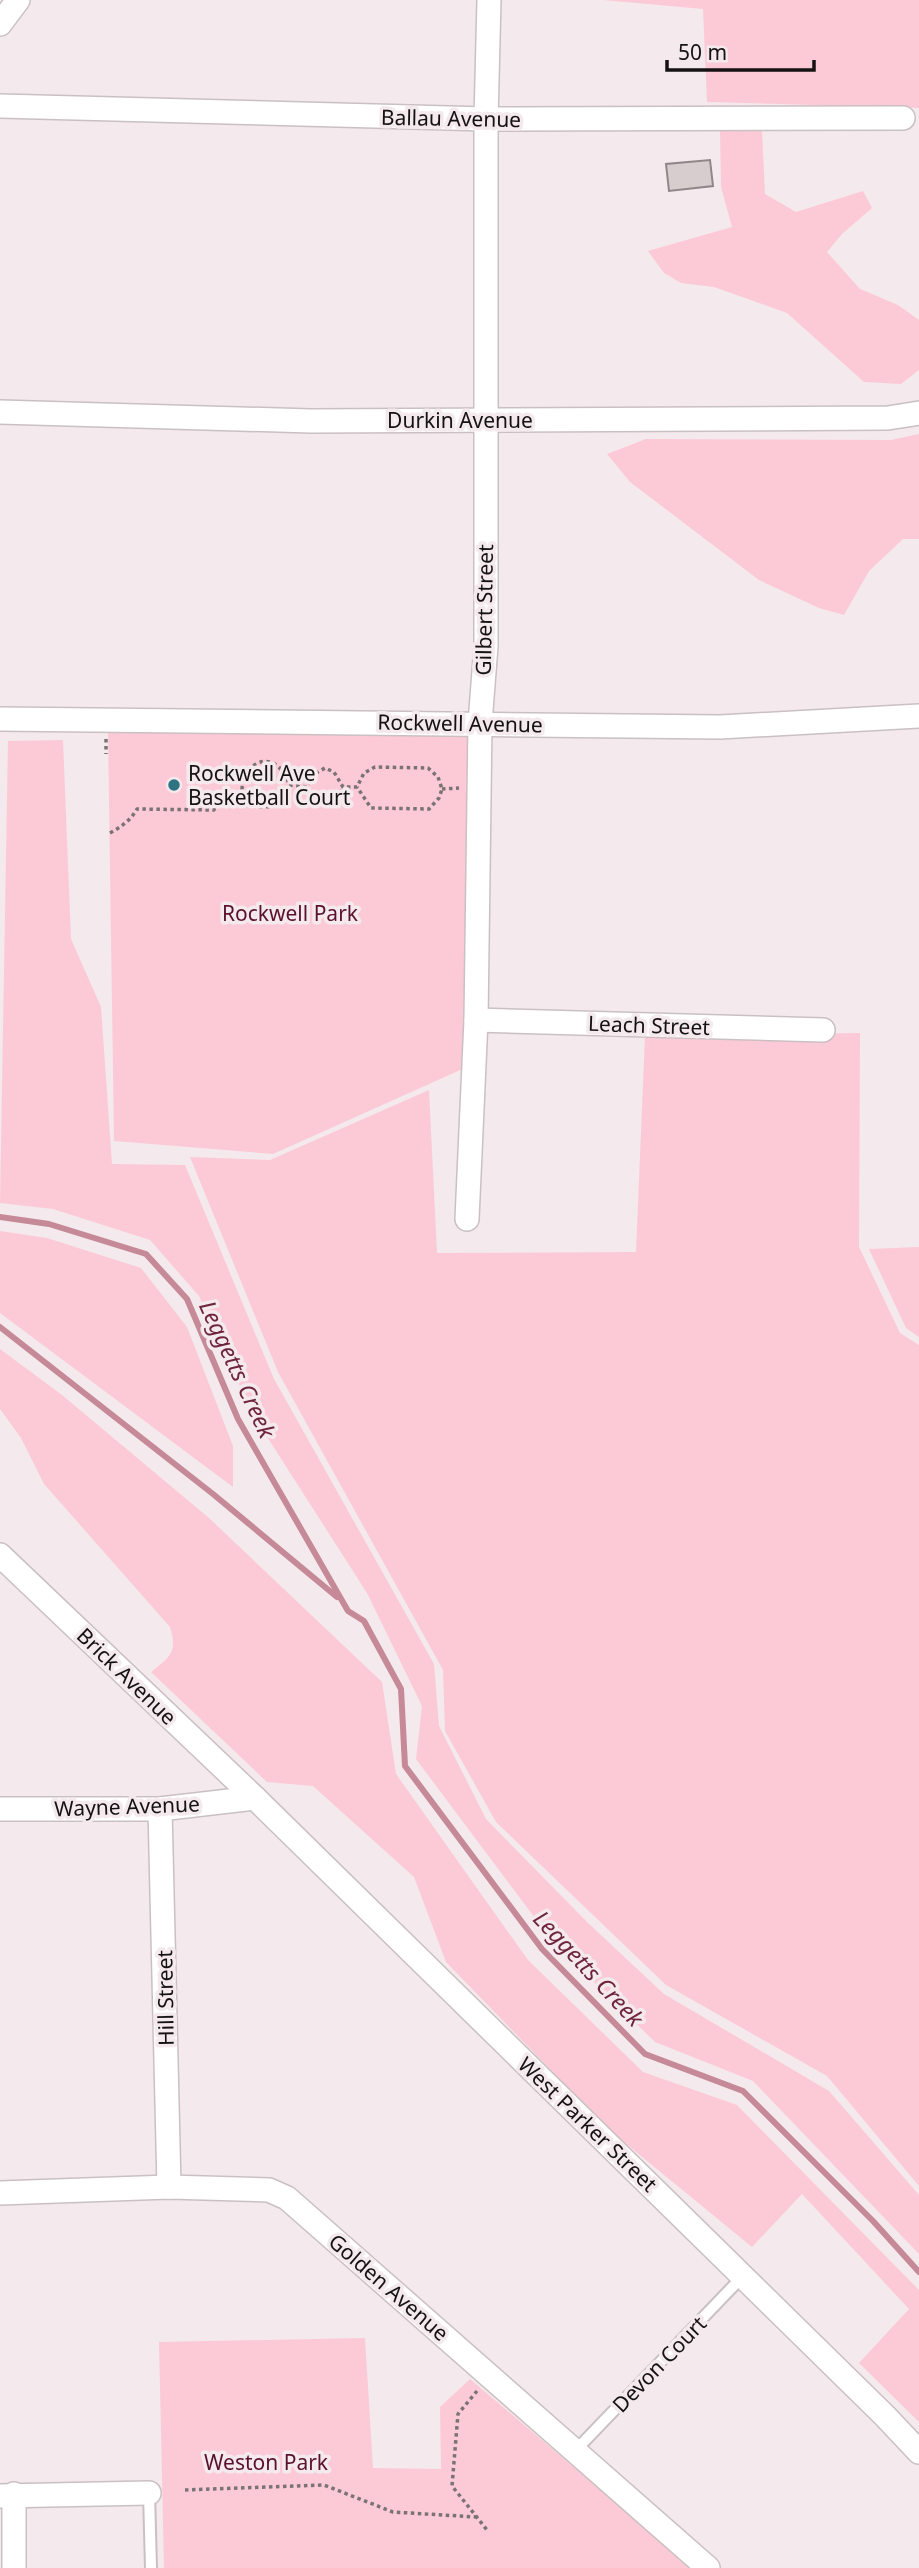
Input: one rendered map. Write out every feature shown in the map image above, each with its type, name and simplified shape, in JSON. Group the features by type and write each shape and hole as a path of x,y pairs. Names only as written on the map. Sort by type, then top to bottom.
{"street":[{"path":"0,24 18,0"},
{"name":"Gilbert Street","path":"467,1219 476,1020 480,723 486,646 486,120 489,0"},
{"name":"Ballau Avenue","path":"0,106 486,120 903,118"},
{"name":"Durkin Avenue","path":"0,412 311,421 888,418 919,414"},
{"name":"Rockwell Avenue","path":"0,719 720,727 919,716"},
{"name":"Leach Street","path":"476,1020 822,1030"},
{"name":"Brick Avenue","path":"0,1555 254,1798"},
{"name":"Wayne Avenue","path":"0,1808 160,1809 254,1798"},
{"name":"West Parker Street","path":"254,1798 919,2452"},
{"name":"Hill Street","path":"160,1809 169,2187"},
{"name":"Golden Avenue","path":"0,2193 169,2187 269,2190 288,2198 708,2568"},
{"path":"14,2568 7,2495 149,2493"}],"lane":[{"name":"Devon Court","path":"575,2451 743,2276"},
{"path":"149,2493 151,2568"}],"path":[{"path":"110,833 128,821 137,809 214,810 215,805 267,809 280,804 288,793 289,785 279,766 266,761 256,764 243,776 242,789 252,806"},
{"path":"375,767 428,768 438,777 442,789 439,798 429,809 370,808 357,788 365,773 375,767"},
{"path":"325,768 334,772 343,787 337,800 324,804 311,800 307,787 311,776 325,768"},
{"path":"289,785 307,787"},
{"path":"343,787 357,788"},
{"path":"442,789 459,788"},
{"path":"478,2389 458,2414 452,2486 486,2530"},
{"path":"185,2490 324,2485 393,2512 476,2517"}],"green space":[{"path":"603,0 919,0 919,108 707,102 703,9"},
{"path":"720,130 762,131 765,194 796,212 863,191 872,208 842,234 827,252 860,289 898,305 919,320 919,370 901,384 864,382 787,313 714,287 681,283 664,273 648,251 732,227 721,187"},
{"path":"919,434 919,539 903,539 869,571 844,615 819,608 759,580 630,482 607,454 646,439 891,440"},
{"name":"Rockwell Park","path":"476,728 467,1067 273,1154 114,1141 108,732"},
{"path":"63,740 71,939 101,1007 112,1164 185,1165 274,1379 434,1664 439,1726 486,1819 588,1923 664,1994 829,2091 919,2195 919,2254 753,2081 655,2042 552,1941 416,1759 422,1706 367,1593 253,1415 199,1296 150,1240 53,1209 0,1203 8,741"},
{"path":"860,1033 859,1247 900,1333 919,1345 919,2186 827,2076 666,1985 496,1822 445,1731 443,1670 278,1372 190,1157 270,1160 429,1090 437,1253 636,1252 645,1036"},
{"path":"0,1231 47,1238 141,1268 187,1327 233,1446 233,1487 0,1313"},
{"path":"919,1247 919,1337 906,1328 869,1249"},
{"path":"0,1349 62,1395 209,1518 382,1682 396,1774 528,1960 643,2072 737,2105 919,2290 919,2422 859,2363 909,2309 802,2194 752,2247 608,2129 446,1962 414,1877 313,1786 267,1782 151,1672 171,1653 173,1642 170,1627 44,1484 21,1438 0,1409"},
{"name":"Weston Park","path":"365,2338 373,2468 441,2469 440,2407 470,2379 692,2568 164,2568 159,2342"}],"building":[{"path":"710,160 713,186 669,191 666,164"}],"waterway":[{"name":"Leggetts Creek","path":"0,1217 49,1224 146,1254 187,1299 238,1419 348,1611 364,1621 401,1689 405,1766 542,1949 645,2054 743,2091 873,2221 919,2272"},
{"name":"Leggetts Creek","path":"0,1327 213,1494 337,1597"}],"place":[{"name":"Rockwell Ave Basketball Court","path":"174,785"}]}
